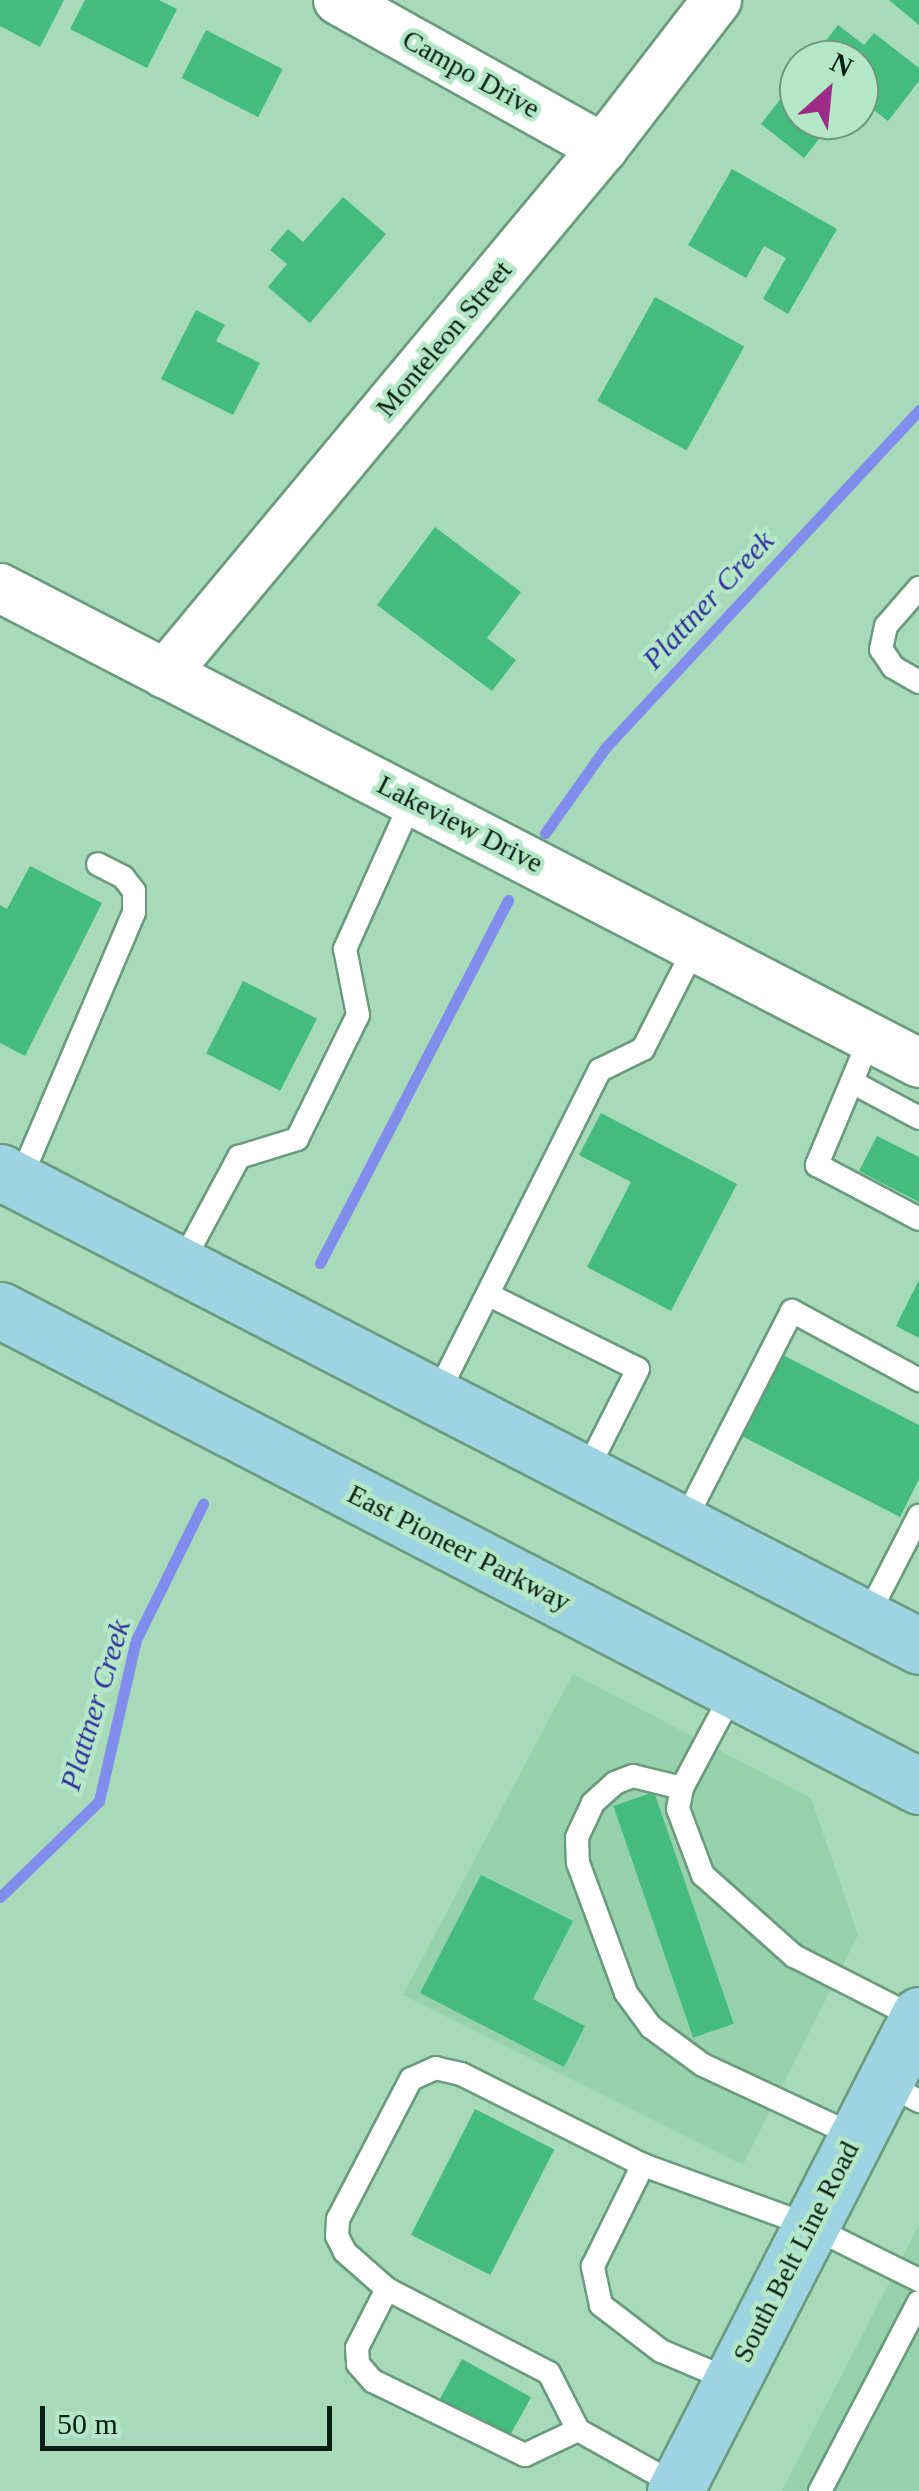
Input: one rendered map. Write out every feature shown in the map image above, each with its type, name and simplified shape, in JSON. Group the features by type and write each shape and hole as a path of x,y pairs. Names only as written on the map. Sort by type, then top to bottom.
{"main road":[{"path":"9,1177 919,1646"},
{"name":"East Pioneer Parkway","path":"0,1310 919,1786"},
{"name":"South Belt Line Road","path":"677,2488 855,2136 901,2091 918,2016"}],"street":[{"name":"Campo Drive","path":"338,0 603,148"},
{"name":"Monteleon Street","path":"165,674 603,148 716,0"},
{"name":"Lakeview Drive","path":"0,588 697,943 919,1063"}],"lane":[{"path":"919,588 886,626 881,649 894,667 919,682"},
{"path":"181,1266 239,1158 297,1139 358,1015 345,950 412,800"},
{"path":"9,1177 134,912 134,891 123,877 98,864"},
{"path":"436,1397 600,1070 643,1049 697,943"},
{"path":"870,1038 818,1165 919,1220"},
{"path":"852,1082 919,1118"},
{"path":"489,1295 638,1369 585,1474"},
{"path":"683,1524 792,1311 919,1380"},
{"path":"866,1619 919,1516"},
{"path":"734,1690 682,1788 678,1809 703,1874 794,1956 918,2016"},
{"path":"682,1788 633,1776 616,1783 594,1803 577,1838 578,1862 626,1993 651,2027 703,2065 855,2136"},
{"path":"677,2488 578,2430 549,2372 387,2288 344,2252 338,2219 411,2079 436,2068 461,2074 644,2165 808,2225 919,2280"},
{"path":"644,2165 592,2266 601,2305 661,2352 730,2380"},
{"path":"387,2288 357,2348 358,2364 373,2381 525,2455 578,2430"},
{"path":"820,2491 919,2302"}],"shaded area":[{"path":"573,1674 811,1798 858,1935 743,2165 403,1995"},
{"path":"919,2225 919,2491 782,2491"}],"building":[{"path":"0,0 64,0 40,47 0,26"},
{"path":"85,0 159,0 177,9 147,68 70,29"},
{"path":"889,0 919,0 919,25"},
{"path":"838,25 858,40 826,40"},
{"path":"206,30 283,69 258,117 181,78"},
{"path":"874,33 919,68 919,81 888,121 879,114 879,40 868,40"},
{"path":"779,101 779,138 761,124"},
{"path":"781,140 818,140 804,158"},
{"path":"732,169 837,229 788,314 763,299 786,258 764,246 746,278 688,245"},
{"path":"343,197 386,234 310,323 268,287 287,264 270,250 288,229 303,242"},
{"path":"655,297 744,346 687,451 597,401"},
{"path":"196,310 225,325 216,341 260,363 233,415 161,379"},
{"path":"435,527 521,592 487,638 516,660 492,691 377,605"},
{"path":"30,866 102,903 25,1056 0,1043 0,905 7,909"},
{"path":"243,981 317,1019 280,1091 206,1053"},
{"path":"601,1113 737,1184 671,1311 587,1267 631,1182 579,1155"},
{"path":"877,1136 919,1157 919,1202 859,1171"},
{"path":"919,1280 919,1338 896,1326"},
{"path":"777,1352 919,1425 919,1479 900,1517 736,1433"},
{"path":"654,1792 734,2024 693,2038 613,1806"},
{"path":"481,1875 573,1921 533,1999 585,2026 564,2067 420,1993"},
{"path":"475,2109 554,2149 490,2275 411,2235"},
{"path":"462,2359 531,2397 506,2442 437,2404"}],"waterway":[{"name":"Plattner Creek","path":"545,833 606,747 919,410"},
{"name":"Plattner Creek","path":"320,1263 508,900"},
{"name":"Plattner Creek","path":"0,1897 99,1801 136,1640 203,1504"}]}
